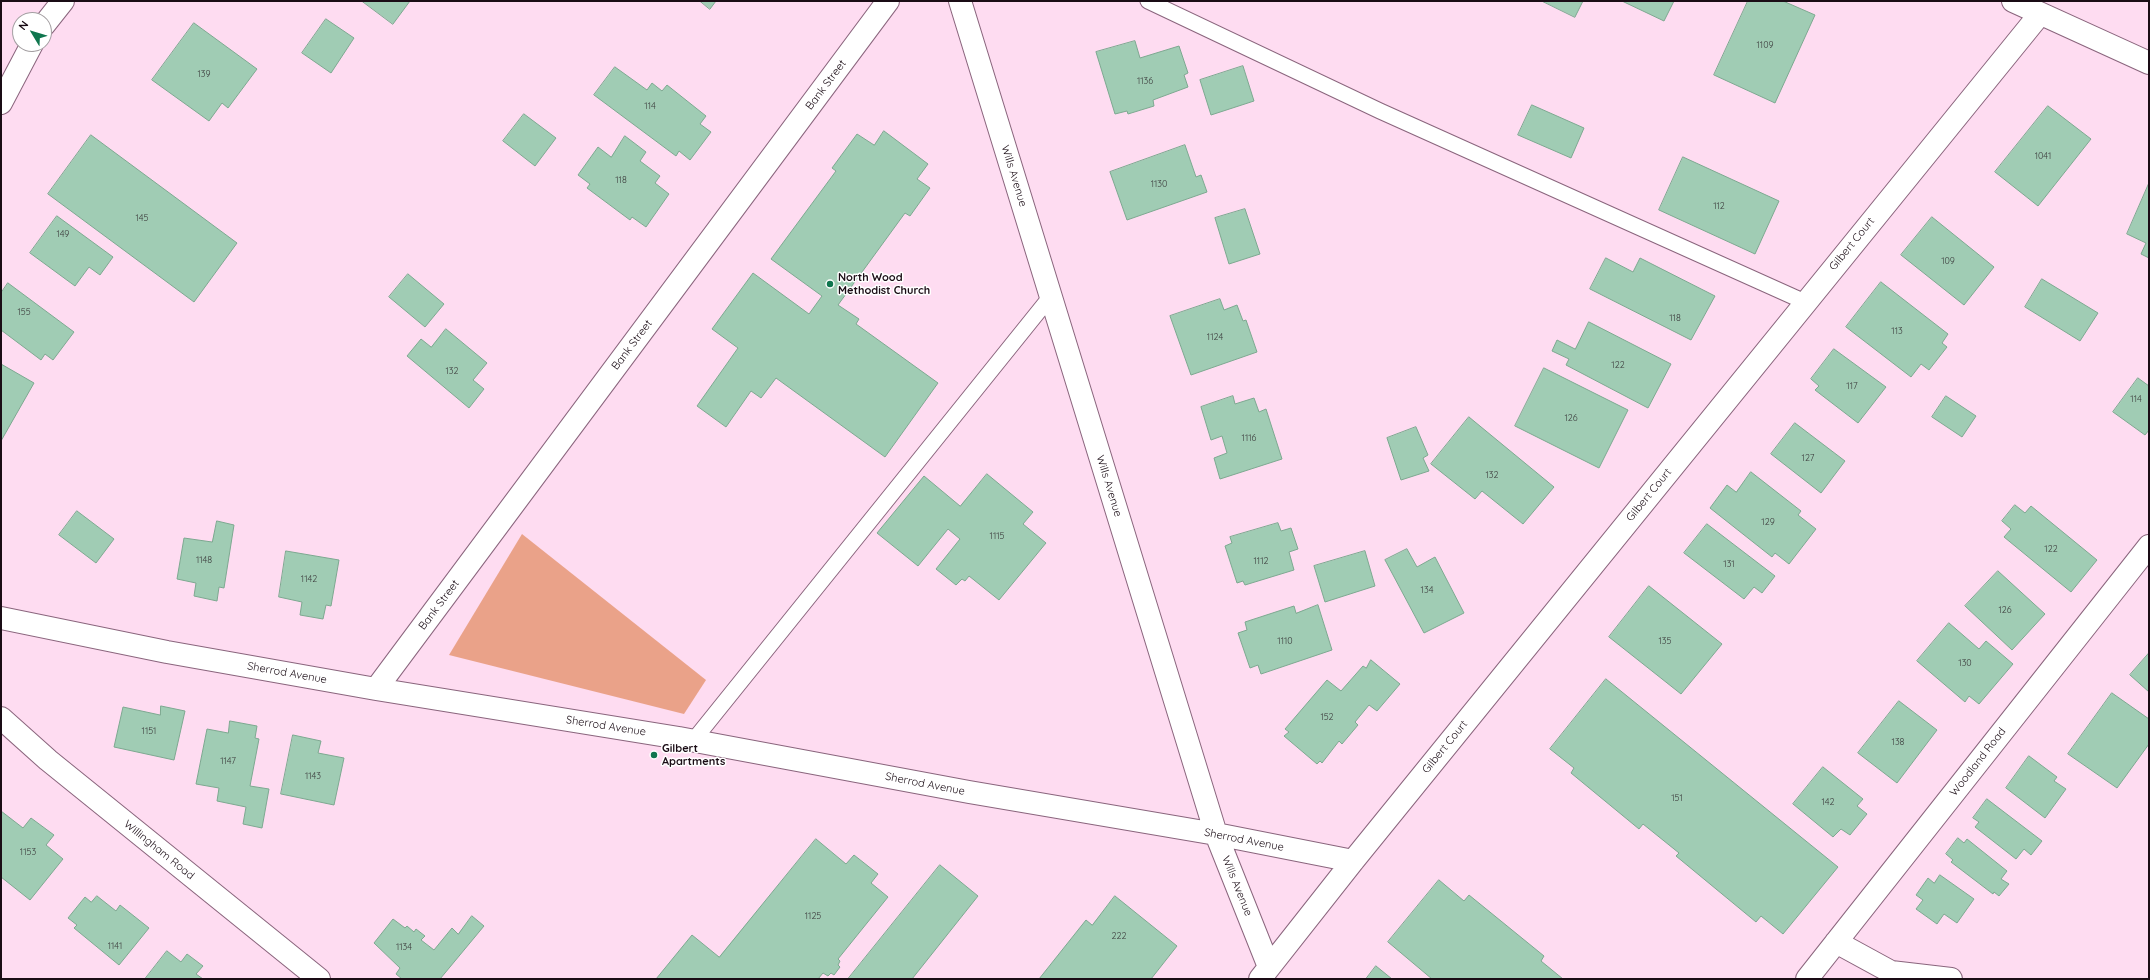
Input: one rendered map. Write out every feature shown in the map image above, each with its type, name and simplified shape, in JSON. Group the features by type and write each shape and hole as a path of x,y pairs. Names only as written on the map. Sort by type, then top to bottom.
{"street":[{"path":"52,15 63,1"},
{"name":"Bank Street","path":"376,689 888,1"},
{"name":"Wills Avenue","path":"960,1 1216,834 1265,973"},
{"path":"2013,1 2149,63"},
{"name":"Gilbert Court","path":"1265,973 1353,861 2040,14"},
{"path":"1,103 28,52"},
{"name":"Woodland Road","path":"1807,979 2149,546"},
{"name":"Sherrod Avenue","path":"1,618 167,652 376,689 693,741 969,792 1216,834 1353,861"},
{"name":"Willingham Road","path":"1,718 48,760 319,979"},
{"path":"1836,942 1891,972 1951,979"}],"lane":[{"path":"1148,1 1380,111 1805,302"},
{"path":"693,741 1051,296"}],"shaded area":[{"path":"522,534 706,680 684,714 449,655"}],"building":[{"path":"362,1 410,1 393,24"},
{"path":"700,1 716,1 710,9"},
{"path":"1542,1 1583,1 1575,17"},
{"path":"1674,1 1664,21 1624,2"},
{"path":"1748,1 1783,1 1815,15 1775,103 1714,75"},
{"path":"326,19 354,38 331,73 302,53"},
{"path":"194,23 257,69 228,108 222,103 209,121 152,80"},
{"path":"1135,41 1140,58 1179,46 1188,73 1184,75 1188,87 1153,100 1154,106 1128,114 1127,111 1115,114 1096,52"},
{"path":"1243,66 1254,101 1211,115 1200,80"},
{"path":"615,67 647,90 652,83 662,91 667,85 706,116 700,124 711,132 690,160 679,151 676,156 594,95"},
{"path":"1532,105 1584,128 1571,158 1518,135"},
{"path":"2048,106 2091,139 2038,206 1995,172"},
{"path":"524,114 556,138 535,166 503,141"},
{"name":"North Wood Methodist Church","path":"884,131 928,164 917,179 930,188 910,216 905,213 838,305 859,319 856,324 938,383 885,457 776,378 761,398 751,391 726,427 697,406 738,348 712,329 753,273 809,314 822,296 771,259 836,171 832,168 857,134 874,145"},
{"path":"91,135 237,243 194,302 48,194"},
{"path":"625,136 646,152 640,161 660,176 655,183 669,194 646,227 632,217 630,220 587,188 590,184 578,175 598,147 611,157"},
{"path":"1185,145 1196,177 1201,175 1207,192 1127,220 1110,172"},
{"path":"1683,157 1779,201 1755,254 1659,210"},
{"path":"2149,183 2149,258 2141,254 2146,243 2127,234"},
{"path":"1245,209 1260,254 1229,264 1215,218"},
{"path":"57,216 113,257 100,275 89,267 75,286 30,253"},
{"path":"1932,217 1994,267 1964,305 1901,255"},
{"path":"1606,258 1633,272 1640,258 1715,296 1691,340 1590,289"},
{"path":"408,274 444,304 425,327 389,297"},
{"path":"2042,279 2098,313 2080,341 2025,307"},
{"path":"1881,282 1948,334 1942,343 1947,347 1929,370 1921,364 1911,377 1846,327"},
{"path":"8,283 74,332 53,360 45,354 41,360 1,330 1,293"},
{"path":"1220,299 1224,310 1237,305 1243,321 1246,320 1257,352 1191,375 1170,316"},
{"path":"1589,322 1671,364 1648,408 1566,365 1569,359 1552,351 1557,340 1575,349"},
{"path":"446,329 487,363 473,380 484,389 469,408 407,356 421,339 431,347"},
{"path":"1834,349 1886,387 1858,423 1815,390 1819,386 1811,379"},
{"path":"1,364 34,383 1,441"},
{"path":"1544,368 1628,410 1599,468 1515,426"},
{"path":"2138,378 2149,386 2149,430 2145,435 2113,412"},
{"path":"1233,396 1235,404 1254,398 1259,412 1266,409 1282,459 1220,479 1214,458 1227,453 1222,436 1211,440 1201,407"},
{"path":"1946,396 1976,416 1962,437 1932,417"},
{"path":"1469,417 1554,487 1523,524 1482,491 1475,499 1431,464"},
{"path":"1795,423 1845,461 1821,493 1771,454"},
{"path":"1416,427 1428,455 1423,458 1429,471 1401,480 1387,438"},
{"path":"1751,472 1801,511 1798,515 1816,529 1789,564 1775,553 1772,557 1710,508 1727,485 1736,492"},
{"path":"987,474 1033,512 1023,524 1046,543 999,600 969,576 965,581 962,579 956,585 936,569 960,539 948,529 918,566 877,533 924,476 960,506"},
{"path":"2015,505 2025,513 2031,506 2097,560 2071,592 2004,537 2011,529 2002,521"},
{"path":"77,511 114,539 96,563 59,535"},
{"path":"217,521 234,525 224,588 219,587 217,601 194,596 196,583 177,579 184,538 212,542"},
{"path":"1278,523 1281,531 1291,528 1298,549 1289,552 1294,570 1245,585 1243,581 1237,583 1225,546 1232,543 1230,537"},
{"path":"1707,524 1775,576 1762,593 1754,587 1744,599 1684,553"},
{"path":"1407,549 1417,567 1435,557 1464,613 1424,633 1385,560"},
{"path":"286,551 339,560 331,606 326,605 323,619 300,615 302,602 279,597"},
{"path":"1365,551 1375,586 1325,602 1314,566"},
{"path":"1998,571 2045,614 2012,650 1965,606"},
{"path":"1649,586 1722,644 1681,694 1609,637"},
{"path":"1318,605 1332,650 1261,674 1258,665 1250,668 1238,633 1247,630 1245,622 1294,606 1296,613"},
{"path":"1949,623 1979,649 1986,641 2013,664 1979,704 1969,696 1965,702 1917,661"},
{"path":"2149,653 2149,692 2130,675"},
{"path":"1371,660 1400,684 1377,711 1369,705 1355,722 1358,725 1342,744 1339,741 1322,763 1320,761 1317,764 1284,736 1289,732 1285,729 1327,680 1341,691 1363,666 1366,668"},
{"path":"1606,679 1838,867 1783,934 1761,916 1756,922 1676,856 1679,853 1643,824 1639,829 1571,773 1574,768 1550,749"},
{"path":"2112,693 2149,719 2149,744 2117,788 2068,754"},
{"path":"1899,701 1937,730 1897,783 1858,753"},
{"path":"161,706 185,711 174,760 114,747 123,707 160,715"},
{"path":"230,721 257,726 255,738 259,739 250,786 269,789 262,828 243,824 246,807 217,801 219,788 196,784 207,729 228,733"},
{"path":"293,735 321,741 318,753 344,758 334,805 281,794"},
{"path":"2029,756 2057,777 2054,781 2066,789 2045,818 2006,788"},
{"path":"1823,767 1863,799 1857,806 1867,814 1850,835 1841,829 1833,837 1793,804"},
{"path":"1987,799 2042,841 2031,855 2024,849 2016,859 1975,827 1979,822 1973,818"},
{"path":"1,811 23,828 31,818 54,835 46,845 63,859 30,900 1,877"},
{"path":"1958,838 1964,843 1967,839 2007,871 2001,879 2009,884 1999,896 1994,892 1993,894 1951,862 1953,860 1946,854"},
{"path":"816,839 846,864 854,855 878,874 871,883 888,897 838,959 840,961 838,965 840,967 834,975 831,973 828,976 823,973 818,979 656,979 692,935 719,957"},
{"path":"940,865 978,896 912,979 848,979"},
{"path":"1940,875 1974,899 1957,923 1944,914 1937,924 1916,909 1923,900 1916,895 1928,878 1934,883"},
{"path":"1439,880 1464,901 1469,895 1544,956 1541,961 1563,979 1432,979 1388,942"},
{"path":"97,896 116,911 120,905 149,928 119,965 74,928 77,925 68,918 85,897 91,902"},
{"path":"1115,896 1177,946 1151,979 1039,979 1086,920 1092,925"},
{"path":"472,916 484,926 440,979 402,979 396,974 400,968 374,943 393,919 405,928 407,926 414,932 416,929 425,936 421,940 434,950 452,928 458,934"},
{"path":"167,951 181,962 187,954 203,966 196,974 203,979 145,979"},
{"path":"1376,966 1392,979 1366,979"}],"place":[{"name":"North Wood Methodist Church","path":"830,284"},
{"name":"Gilbert Apartments","path":"654,755"}]}
